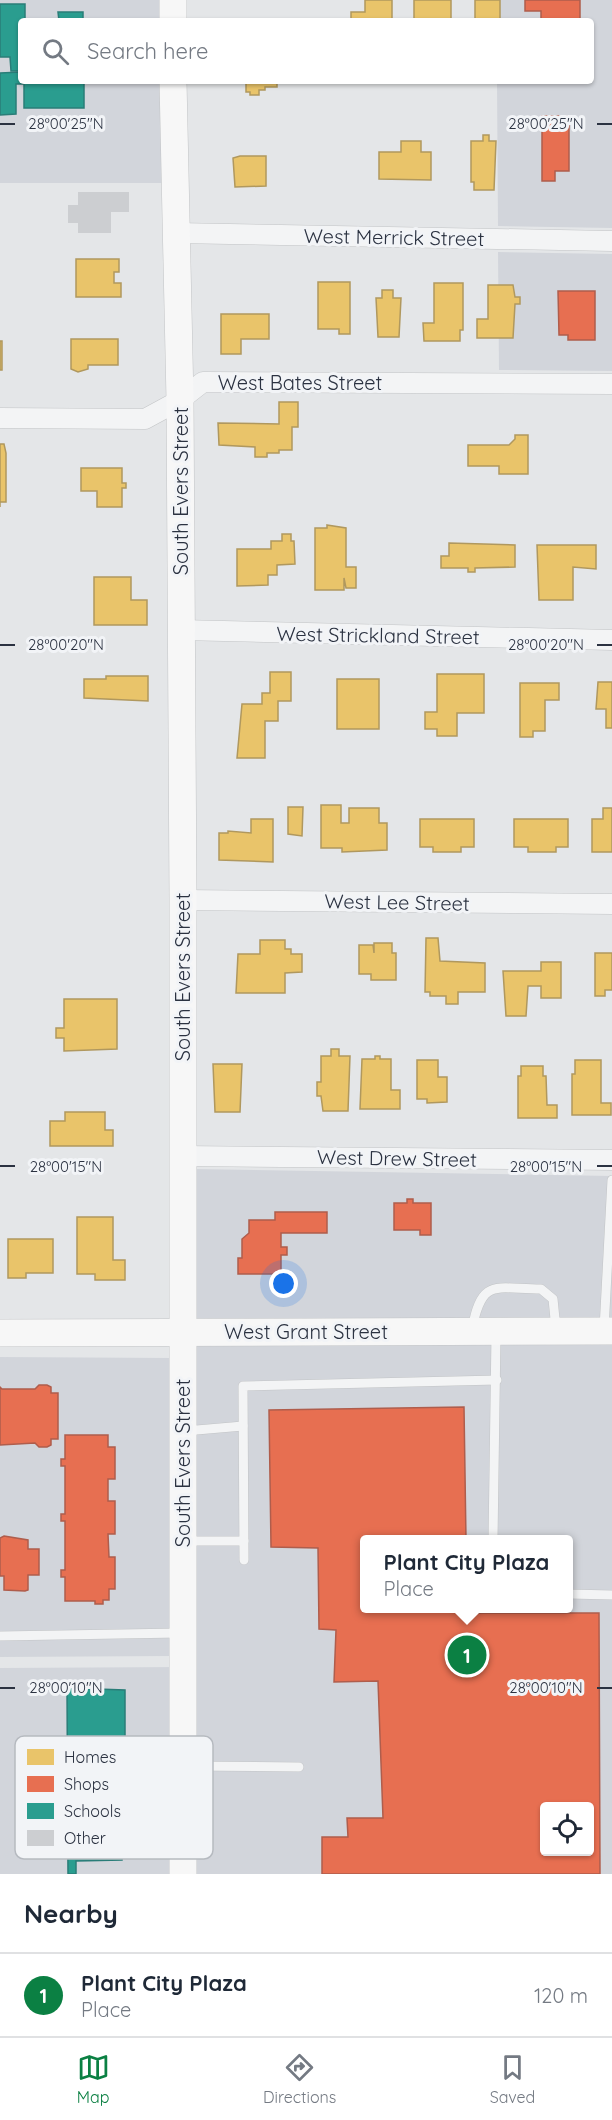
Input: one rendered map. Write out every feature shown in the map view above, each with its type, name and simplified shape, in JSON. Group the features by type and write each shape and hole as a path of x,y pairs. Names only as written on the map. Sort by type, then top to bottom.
{"street":[{"path":"173,0 173,18"},
{"name":"South Evers Street","path":"173,84 180,400 183,900 181,1156 183,1736"},
{"name":"West Merrick Street","path":"176,233 612,241"},
{"name":"West Bates Street","path":"0,418 145,419 180,400 203,382 612,384"},
{"name":"West Strickland Street","path":"180,630 612,640"},
{"name":"West Lee Street","path":"183,900 612,904"},
{"name":"West Drew Street","path":"181,1156 612,1160"},
{"name":"West Grant Street","path":"0,1333 608,1331"}],"lane":[{"path":"608,1331 612,1180"},
{"path":"493,1535 497,1380 476,1307 481,1296 489,1289 541,1289 553,1299 556,1331"},
{"path":"244,1560 243,1386 497,1380"},
{"path":"182,1431 243,1425"},
{"path":"182,1542 244,1542"},
{"path":"573,1593 612,1595"},
{"path":"0,1636 183,1633"},
{"path":"213,1766 299,1767"}],"shaded area":[{"path":"0,0 173,0 173,18 18,18 18,84 173,84 174,183 0,183"},
{"path":"496,0 612,0 612,228 498,226 497,84 594,84 594,18 496,18"},
{"path":"498,252 612,254 612,371 499,370"},
{"path":"193,1169 612,1176 612,1318 194,1318"},
{"path":"194,1344 612,1344 612,1874 195,1874 195,1859 213,1859 213,1736 195,1736"},
{"path":"0,1357 170,1358 171,1656 0,1657"},
{"path":"183,1667 183,1736 15,1736 15,1859 183,1859 183,1874 0,1874 0,1668"}],"building: Homes":[{"path":"365,0 392,0 392,18 351,18 351,12 365,12"},
{"path":"414,0 451,0 451,18 414,18"},
{"path":"475,0 500,0 500,18 475,18"},
{"path":"246,84 277,84 277,87 265,87 265,90 259,90 259,95 250,95 250,92 246,92"},
{"path":"483,135 489,135 489,141 496,141 494,190 474,190 474,182 471,182 471,141 483,141"},
{"path":"401,141 421,141 421,152 431,152 431,180 379,179 379,152 401,152"},
{"path":"266,156 266,186 235,187 233,158"},
{"path":"76,259 119,259 119,272 114,272 114,283 121,283 121,297 76,297"},
{"path":"318,282 350,282 350,334 339,334 339,329 318,329"},
{"path":"434,283 463,283 463,330 460,330 460,341 424,341 423,323 434,323"},
{"path":"488,285 513,285 515,297 520,297 520,304 515,304 513,338 477,338 477,319 488,319"},
{"path":"382,290 393,290 393,298 401,298 399,337 378,337 376,298 382,298"},
{"path":"221,314 269,314 269,339 241,339 241,354 221,354"},
{"path":"71,339 118,339 118,365 88,365 88,369 78,372 71,369"},
{"path":"0,341 2,341 2,370 0,370"},
{"path":"279,402 298,402 298,427 292,427 292,450 279,450 279,453 267,453 267,457 255,457 255,447 219,445 218,423 279,424"},
{"path":"515,435 528,435 528,474 499,474 499,466 468,466 468,445 509,445 515,439"},
{"path":"0,444 4,444 6,453 6,502 0,502"},
{"path":"81,468 122,468 122,483 126,483 126,488 122,488 122,507 97,507 97,491 81,491"},
{"path":"327,525 346,528 346,567 356,567 356,588 346,588 344,578 344,590 315,590 315,528 327,528"},
{"path":"282,534 291,534 291,541 294,541 295,564 277,565 277,575 268,575 268,585 237,586 237,549 271,549 271,541 282,541"},
{"path":"449,543 515,545 515,567 475,568 475,572 468,572 468,568 441,568 441,556 449,556"},
{"path":"537,545 596,545 596,569 573,567 573,600 539,600"},
{"path":"94,577 131,577 131,600 147,600 147,625 94,625"},
{"path":"270,672 291,672 291,701 278,701 278,721 265,721 265,758 237,758 242,704 262,704 262,693 270,693"},
{"path":"437,674 484,674 484,713 457,713 457,736 437,736 437,729 425,729 425,712 437,712"},
{"path":"106,676 148,676 148,701 84,698 84,679 106,679"},
{"path":"337,679 379,679 379,729 337,729"},
{"path":"598,682 612,682 612,728 606,728 606,709 596,709"},
{"path":"520,683 559,683 559,700 545,700 545,731 533,731 533,737 520,737"},
{"path":"321,805 341,805 341,823 349,823 349,808 379,808 379,823 387,823 387,850 342,852 342,848 321,848"},
{"path":"288,807 303,807 302,836 288,834"},
{"path":"603,808 612,808 612,852 592,852 592,819 603,819"},
{"path":"251,819 273,819 273,862 219,860 219,833 228,833 228,831 251,833"},
{"path":"420,819 474,819 474,847 461,847 461,852 433,852 433,847 420,847"},
{"path":"514,819 568,819 568,847 556,847 556,852 528,852 528,847 514,847"},
{"path":"426,938 438,938 440,961 485,963 485,992 458,992 458,1004 446,1004 446,996 430,996 430,992 425,992"},
{"path":"260,940 285,940 285,949 291,949 291,954 302,954 302,972 285,973 285,993 236,993 238,954 260,954"},
{"path":"374,943 392,943 392,953 396,953 396,980 371,980 371,974 359,974 359,945 373,945 374,953"},
{"path":"595,953 612,953 612,990 605,990 605,996 595,996"},
{"path":"541,962 561,962 561,998 541,998 541,986 528,986 526,1016 506,1016 503,971 541,971"},
{"path":"64,999 117,999 117,1049 64,1051 64,1038 56,1038 56,1028 64,1028"},
{"path":"331,1049 339,1049 339,1056 350,1056 348,1111 323,1111 321,1096 317,1096 317,1082 321,1082 321,1056 331,1056"},
{"path":"375,1056 380,1056 380,1059 391,1059 391,1090 400,1090 400,1109 360,1109 362,1059 375,1059"},
{"path":"417,1060 438,1060 438,1077 447,1077 447,1102 427,1103 427,1099 417,1099"},
{"path":"575,1060 601,1060 601,1103 611,1103 611,1115 572,1115 572,1074 575,1074"},
{"path":"213,1064 242,1064 240,1112 215,1112"},
{"path":"521,1066 543,1066 543,1076 546,1076 547,1105 557,1105 557,1118 518,1118 518,1076 521,1076"},
{"path":"65,1112 105,1112 105,1130 113,1130 113,1146 50,1146 50,1121 65,1121"},
{"path":"77,1217 113,1217 113,1260 125,1260 125,1280 95,1280 95,1274 77,1274"},
{"path":"8,1239 53,1239 53,1273 26,1273 26,1278 8,1278"}],"building: Shops":[{"path":"525,0 580,0 580,18 541,18 541,11 525,11"},
{"path":"542,116 567,116 569,126 569,171 555,171 555,181 542,181"},
{"path":"558,291 595,291 595,340 568,340 568,335 559,335"},
{"path":"407,1199 413,1199 413,1203 431,1203 431,1235 420,1235 420,1230 394,1230 394,1203 407,1203"},
{"path":"275,1212 327,1212 327,1233 281,1233 281,1247 287,1247 287,1255 281,1255 281,1274 238,1274 238,1258 242,1258 242,1239 249,1233 249,1220 275,1220"},
{"path":"39,1385 47,1385 51,1387 51,1393 58,1393 58,1439 51,1439 51,1445 47,1447 39,1447 35,1443 0,1445 0,1387 2,1389 35,1389"},
{"path":"464,1407 466,1535 360,1535 360,1613 599,1613 600,1874 322,1874 322,1837 348,1837 347,1818 383,1818 378,1681 334,1682 336,1630 319,1629 318,1548 271,1547 269,1410"},
{"path":"65,1435 108,1435 108,1447 115,1447 115,1479 108,1479 108,1501 115,1501 115,1534 108,1534 109,1557 115,1557 115,1589 109,1589 109,1600 103,1600 103,1604 95,1604 95,1601 65,1601 65,1577 61,1577 61,1570 65,1570 65,1521 61,1521 61,1514 65,1514 65,1466 61,1466 61,1459 65,1459"},
{"path":"4,1536 28,1540 28,1549 39,1549 39,1575 28,1575 28,1590 4,1590 4,1576 0,1576 0,1538"}],"building: Schools":[{"path":"0,4 25,4 25,18 18,18 18,71 11,71 10,57 0,57"},
{"path":"58,12 83,12 83,18 59,18"},
{"path":"18,72 16,114 0,115 0,73"},
{"path":"24,84 84,84 84,108 24,108"},
{"path":"67,1688 125,1690 125,1736 67,1736"},
{"path":"68,1859 122,1859 76,1861 76,1874 68,1874"}],"building: Other":[{"path":"78,192 129,192 129,212 111,212 111,233 78,233 78,223 68,223 68,205 78,205"}],"place":[{"name":"Plant City Plaza","path":"467,1655"}]}
